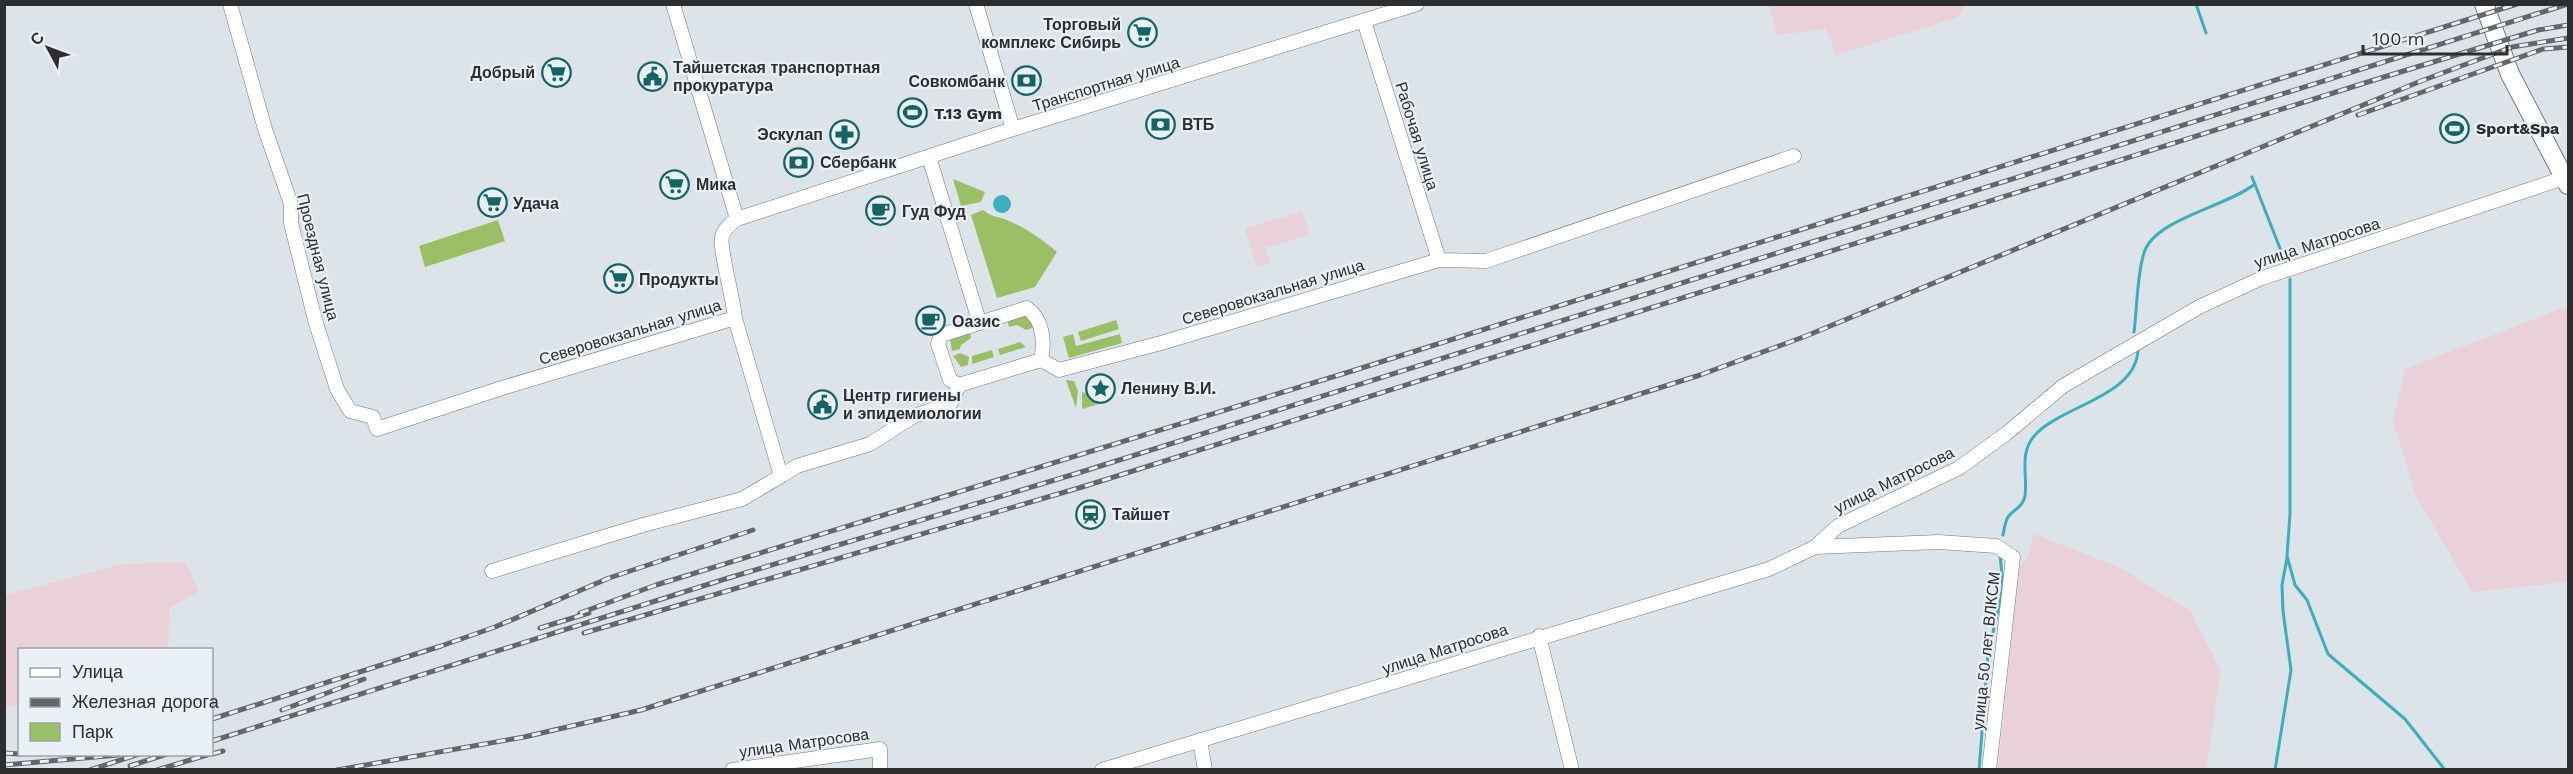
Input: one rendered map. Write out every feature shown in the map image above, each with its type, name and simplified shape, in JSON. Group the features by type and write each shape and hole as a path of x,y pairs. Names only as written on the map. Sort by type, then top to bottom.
{"main road":[{"path":"2484,4 2510,74 2566,182"}],"street":[{"name":"Проездная улица","path":"230,4 265,129 291,204 291,223 315,320 337,389 350,411 373,417 377,429"},
{"path":"673,4 736,219 727,226 721,239 733,293 735,318"},
{"path":"976,4 1013,129"},
{"name":"Транспортная улица","path":"736,219 1013,129 1417,4"},
{"name":"Рабочая улица","path":"1364,21 1439,261"},
{"name":"Северовокзальная улица","path":"1041,360 1059,370 1161,343 1439,261 1486,261 1794,156"},
{"path":"929,157 979,321"},
{"name":"улица Матросова","path":"1101,770 1539,636 1769,569 1815,547 1838,526 1959,468 2007,433 2062,386 2199,307 2262,278 2566,182"},
{"path":"1027,308 1036,314 1045,343 1041,360 959,385 950,380 938,344 941,335 979,321 1027,308"},
{"name":"Северовокзальная улица","path":"377,429 502,388 735,318 781,476"},
{"path":"492,571 643,525 742,499 797,466 870,444 914,416 951,403 959,385"},
{"name":"улица 50 лет ВЛКСМ","path":"1815,547 1939,542 1996,546 2013,557 1989,770"},
{"path":"1539,636 1572,770"},
{"path":"1200,740 1205,770"},
{"name":"улица Матросова","path":"732,770 879,749 880,770"}],"shaded area":[{"path":"1769,4 1964,5 1959,17 1836,55 1826,29 1777,35"},
{"path":"1302,211 1310,234 1266,248 1270,263 1257,267 1245,229"},
{"path":"2568,306 2568,582 2472,592 2416,496 2393,420 2405,369"},
{"path":"2034,534 2119,567 2190,611 2221,671 2206,769 1998,769 2019,568 2027,558"},
{"path":"186,562 199,592 170,607 168,648 18,648 18,705 5,707 5,595 122,564"}],"green space":[{"path":"953,179 985,192 981,202 961,206"},
{"path":"983,210 1022,227 1057,252 1035,287 997,298 971,215"},
{"path":"498,220 505,241 425,267 419,246"},
{"path":"1024,315 1032,318 1035,327 1026,330 1017,325 1009,327 1007,320"},
{"path":"1116,320 1119,329 1081,341 1078,332"},
{"path":"970,331 971,338 961,345 960,349 952,351 950,338"},
{"path":"1073,334 1076,346 1120,334 1122,343 1069,358 1063,337"},
{"path":"1020,342 1026,347 1000,355 998,349"},
{"path":"992,350 994,357 972,364 972,356"},
{"path":"960,353 969,357 968,365 961,367 953,356"},
{"path":"1066,380 1074,381 1078,391 1076,408"},
{"path":"1082,392 1097,397 1099,404 1082,409"}],"water":[{"path":"1002,195 1008,198 1011,204 1008,210 1002,213 996,210 993,204 996,198"}],"waterway":[{"path":"2196,4 2206,33"},
{"path":"2252,177 2285,261"},
{"path":"2134,332 2140,271 2144,253 2150,241 2176,222 2227,200 2255,184"},
{"path":"2290,279 2290,514 2287,556 2295,585 2307,600 2328,654 2405,719 2445,770"},
{"path":"2003,535 2008,517 2024,500 2025,456 2030,441 2048,424 2112,389 2134,366 2138,350"},
{"path":"1979,770 1988,655 2003,587 2000,554"},
{"path":"2275,770 2291,670 2282,585 2287,558"}],"railway":[{"path":"580,613 656,585 1352,371 2517,4"},
{"path":"213,741 725,579 1078,473 2568,4"},
{"path":"584,633 1082,487 2371,81 2538,30 2568,25"},
{"path":"337,770 524,737 641,710 1700,375 1806,336 2421,81 2512,47 2568,38"},
{"path":"2358,115 2543,49 2568,47"},
{"path":"213,719 441,646 495,627 609,578 753,530"},
{"path":"540,628 589,613"},
{"path":"282,710 364,679"},
{"path":"213,754 223,751"},
{"path":"4,753 18,754"},
{"path":"4,765 107,756"},
{"path":"90,770 133,756"},
{"path":"130,766 161,756"},
{"path":"157,770 203,756"}],"place":[{"name":"Торговый комплекс Сибирь","path":"1142,33"},
{"name":"Добрый","path":"556,72"},
{"name":"Тайшетская транспортная прокуратура","path":"652,76"},
{"name":"Совкомбанк","path":"1026,81"},
{"name":"T.13 Gym","path":"913,113"},
{"name":"ВТБ","path":"1161,124"},
{"name":"Sport&Spa","path":"2455,128"},
{"name":"Эскулап","path":"844,134"},
{"name":"Сбербанк","path":"799,162"},
{"name":"Мика","path":"675,184"},
{"name":"Удача","path":"492,203"},
{"name":"Гуд Фуд","path":"881,211"},
{"name":"Продукты","path":"618,279"},
{"name":"Оазис","path":"931,321"},
{"name":"Ленину В.И.","path":"1100,388"},
{"name":"Центр гигиены и эпидемиологии","path":"822,404"},
{"name":"Тайшет","path":"1091,514"}]}
